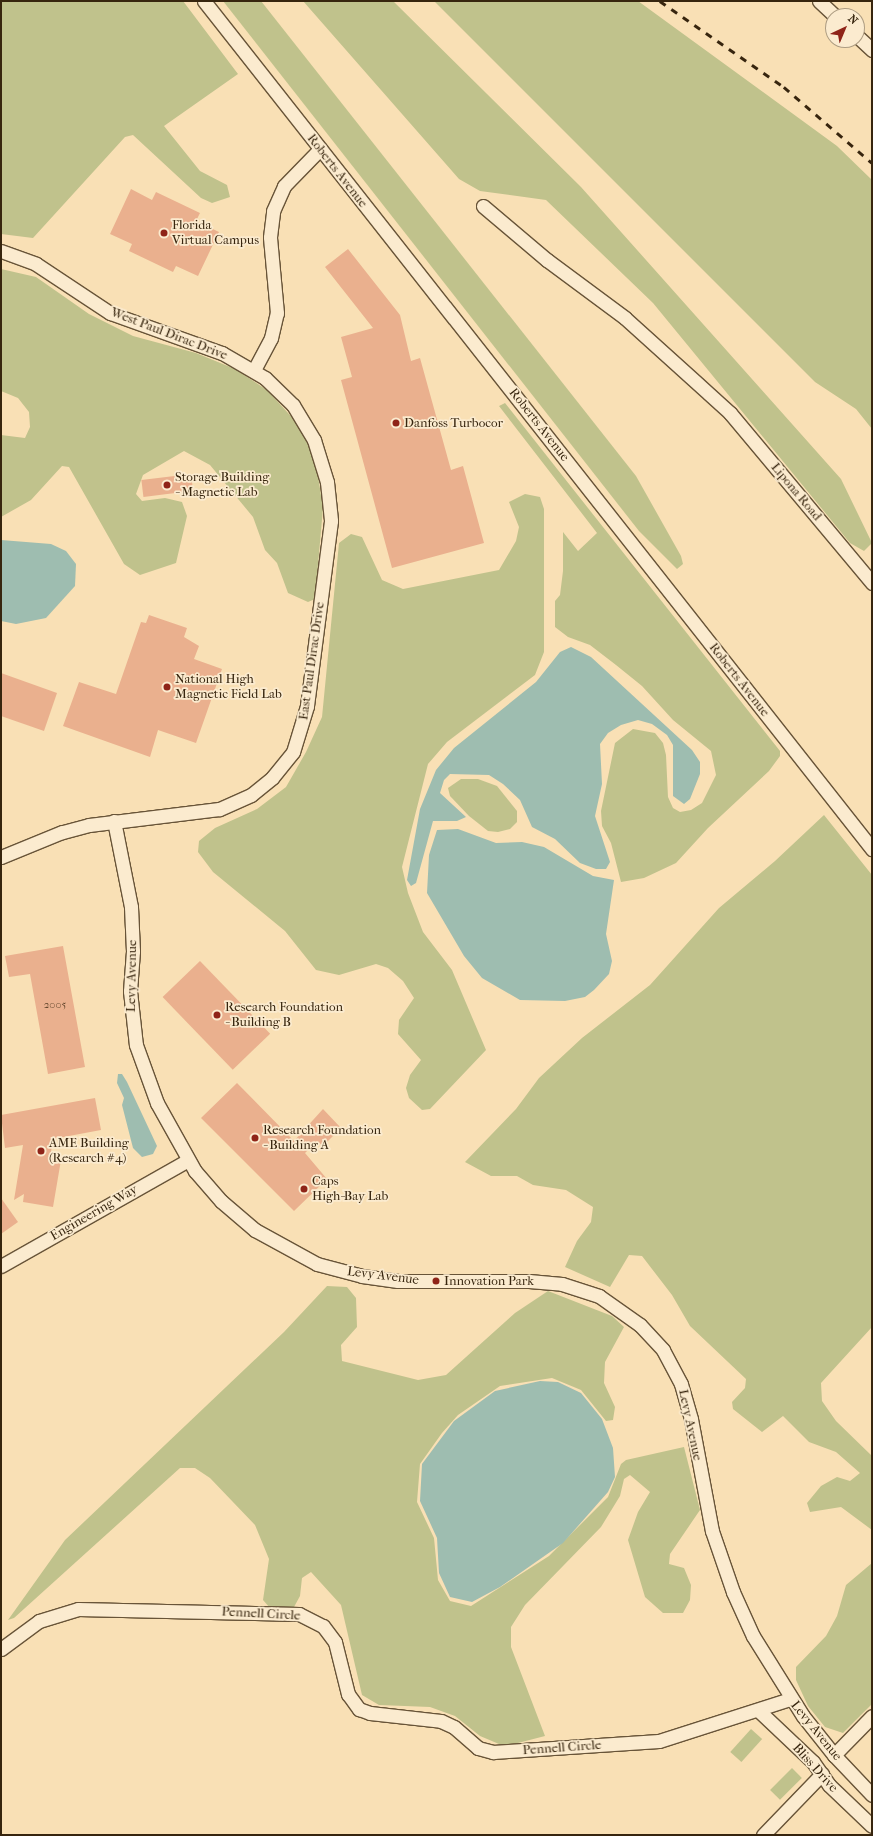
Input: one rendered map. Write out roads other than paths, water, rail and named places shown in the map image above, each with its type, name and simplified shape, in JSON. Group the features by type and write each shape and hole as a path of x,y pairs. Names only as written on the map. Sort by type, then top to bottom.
{"street":[{"name":"Roberts Avenue","path":"204,1 872,849"},
{"path":"819,1 826,8"},
{"path":"254,370 271,338 277,313 270,237 273,211 284,186 320,149"},
{"name":"Lipona Road","path":"483,206 547,260 625,318 730,413 868,568 872,583"},
{"name":"West Paul Dirac Drive","path":"1,251 36,264 110,313 222,353 254,370"},
{"name":"East Paul Dirac Drive","path":"1,858 62,832 114,821 198,813 238,802 272,778 293,752 302,729 329,539 327,482 314,440 293,405 254,370"},
{"name":"Levy Avenue","path":"114,821 132,915 130,991 136,1044 152,1092 188,1160 204,1182 238,1217 275,1243 317,1264 362,1276 398,1281 529,1281 562,1284 599,1296 640,1325 663,1350 682,1384 691,1419 706,1505 722,1564 753,1636 790,1699 834,1755 872,1795"},
{"name":"Engineering Way","path":"1,1266 188,1160"},
{"name":"Pennell Circle","path":"1,1649 39,1621 78,1609 299,1614 323,1626 335,1642 348,1694 359,1709 370,1713 441,1721 454,1727 478,1748 493,1752 654,1742 790,1699"},
{"name":"Bliss Drive","path":"758,1710 822,1774 830,1785 872,1826"},
{"path":"834,1755 872,1716"},
{"path":"764,1835 822,1774"}],"railway":[{"path":"660,1 784,87 872,163"}],"place":[{"name":"Florida Virtual Campus","path":"164,233"},
{"name":"Danfoss Turbocor","path":"396,423"},
{"name":"Storage Building - Magnetic Lab","path":"167,485"},
{"name":"National High Magnetic Field Lab","path":"167,687"},
{"name":"Research Foundation - Building B","path":"217,1015"},
{"name":"Research Foundation - Building A","path":"255,1138"},
{"name":"AME Building (Research #4)","path":"41,1151"},
{"name":"Caps High-Bay Lab","path":"304,1189"},
{"name":"Innovation Park","path":"436,1281"}]}
